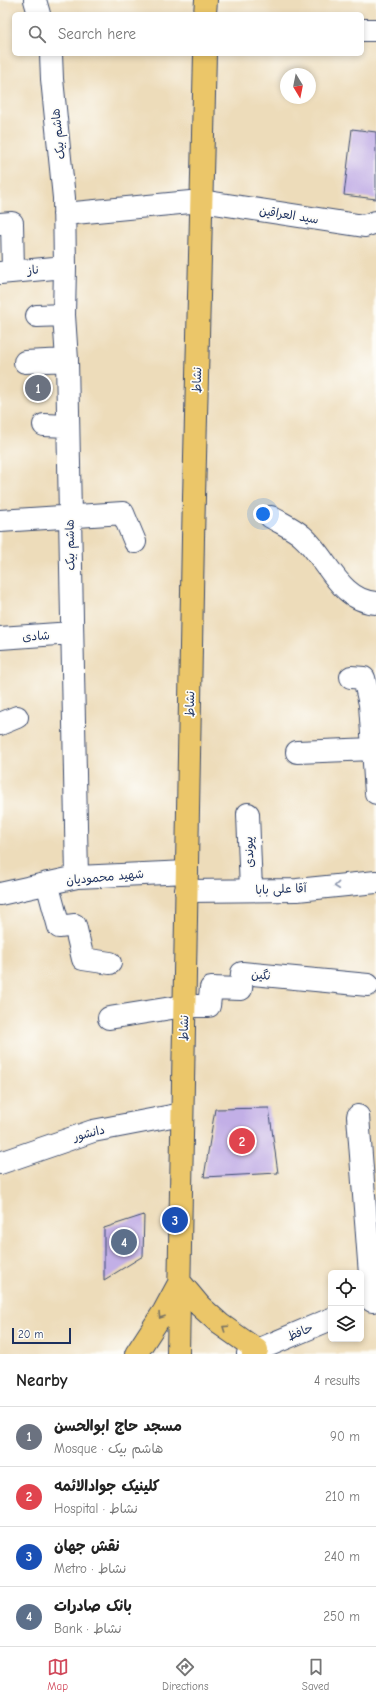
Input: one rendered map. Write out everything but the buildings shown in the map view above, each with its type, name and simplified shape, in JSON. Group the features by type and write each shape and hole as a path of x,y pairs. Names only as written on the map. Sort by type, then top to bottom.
{"main road":[{"path":"206,0 206,12"},
{"name":"نشاط","path":"178,1354 193,538 205,56"},
{"path":"136,1354 164,1311 180,1282 200,1306 253,1353"}],"street":[{"path":"35,0 38,12"},
{"path":"364,30 376,30"},
{"name":"هاشم بیک","path":"51,56 64,214 64,315 67,360 77,877"},
{"path":"64,214 201,201"},
{"name":"سید العراقین","path":"201,201 364,226 376,222"},
{"path":"0,224 12,223 7,272"},
{"name":"ناز","path":"7,272 65,267"},
{"path":"37,316 64,315"},
{"path":"25,362 67,360"},
{"path":"44,425 68,426"},
{"path":"0,521 123,513 135,542"},
{"path":"271,517 303,536 327,564 342,586 356,597 376,602"},
{"name":"شادی","path":"0,638 72,633"},
{"path":"364,677 370,704 374,735 376,793"},
{"path":"297,752 374,735"},
{"name":"پیوندی","path":"248,814 251,890"},
{"name":"شهید محمودیان","path":"0,894 77,877 187,882"},
{"name":"آقا علی بابا","path":"187,882 251,890 297,890 376,882"},
{"path":"47,884 59,927 75,925 83,959 110,963"},
{"name":"نگین","path":"184,1006 209,1006 211,988 241,989 242,973 368,985"},
{"path":"109,1018 184,1006"},
{"name":"دانشور","path":"0,1163 93,1131 182,1114"},
{"path":"358,1116 370,1302"},
{"name":"حافظ","path":"253,1353 328,1320"}],"place":[{"name":"مسجد حاج ابوالحسن","path":"38,388"},
{"name":"کلینیک جوادالائمه","path":"242,1141"},
{"name":"نقش جهان","path":"175,1220"},
{"name":"بانک صادرات","path":"124,1242"}]}
